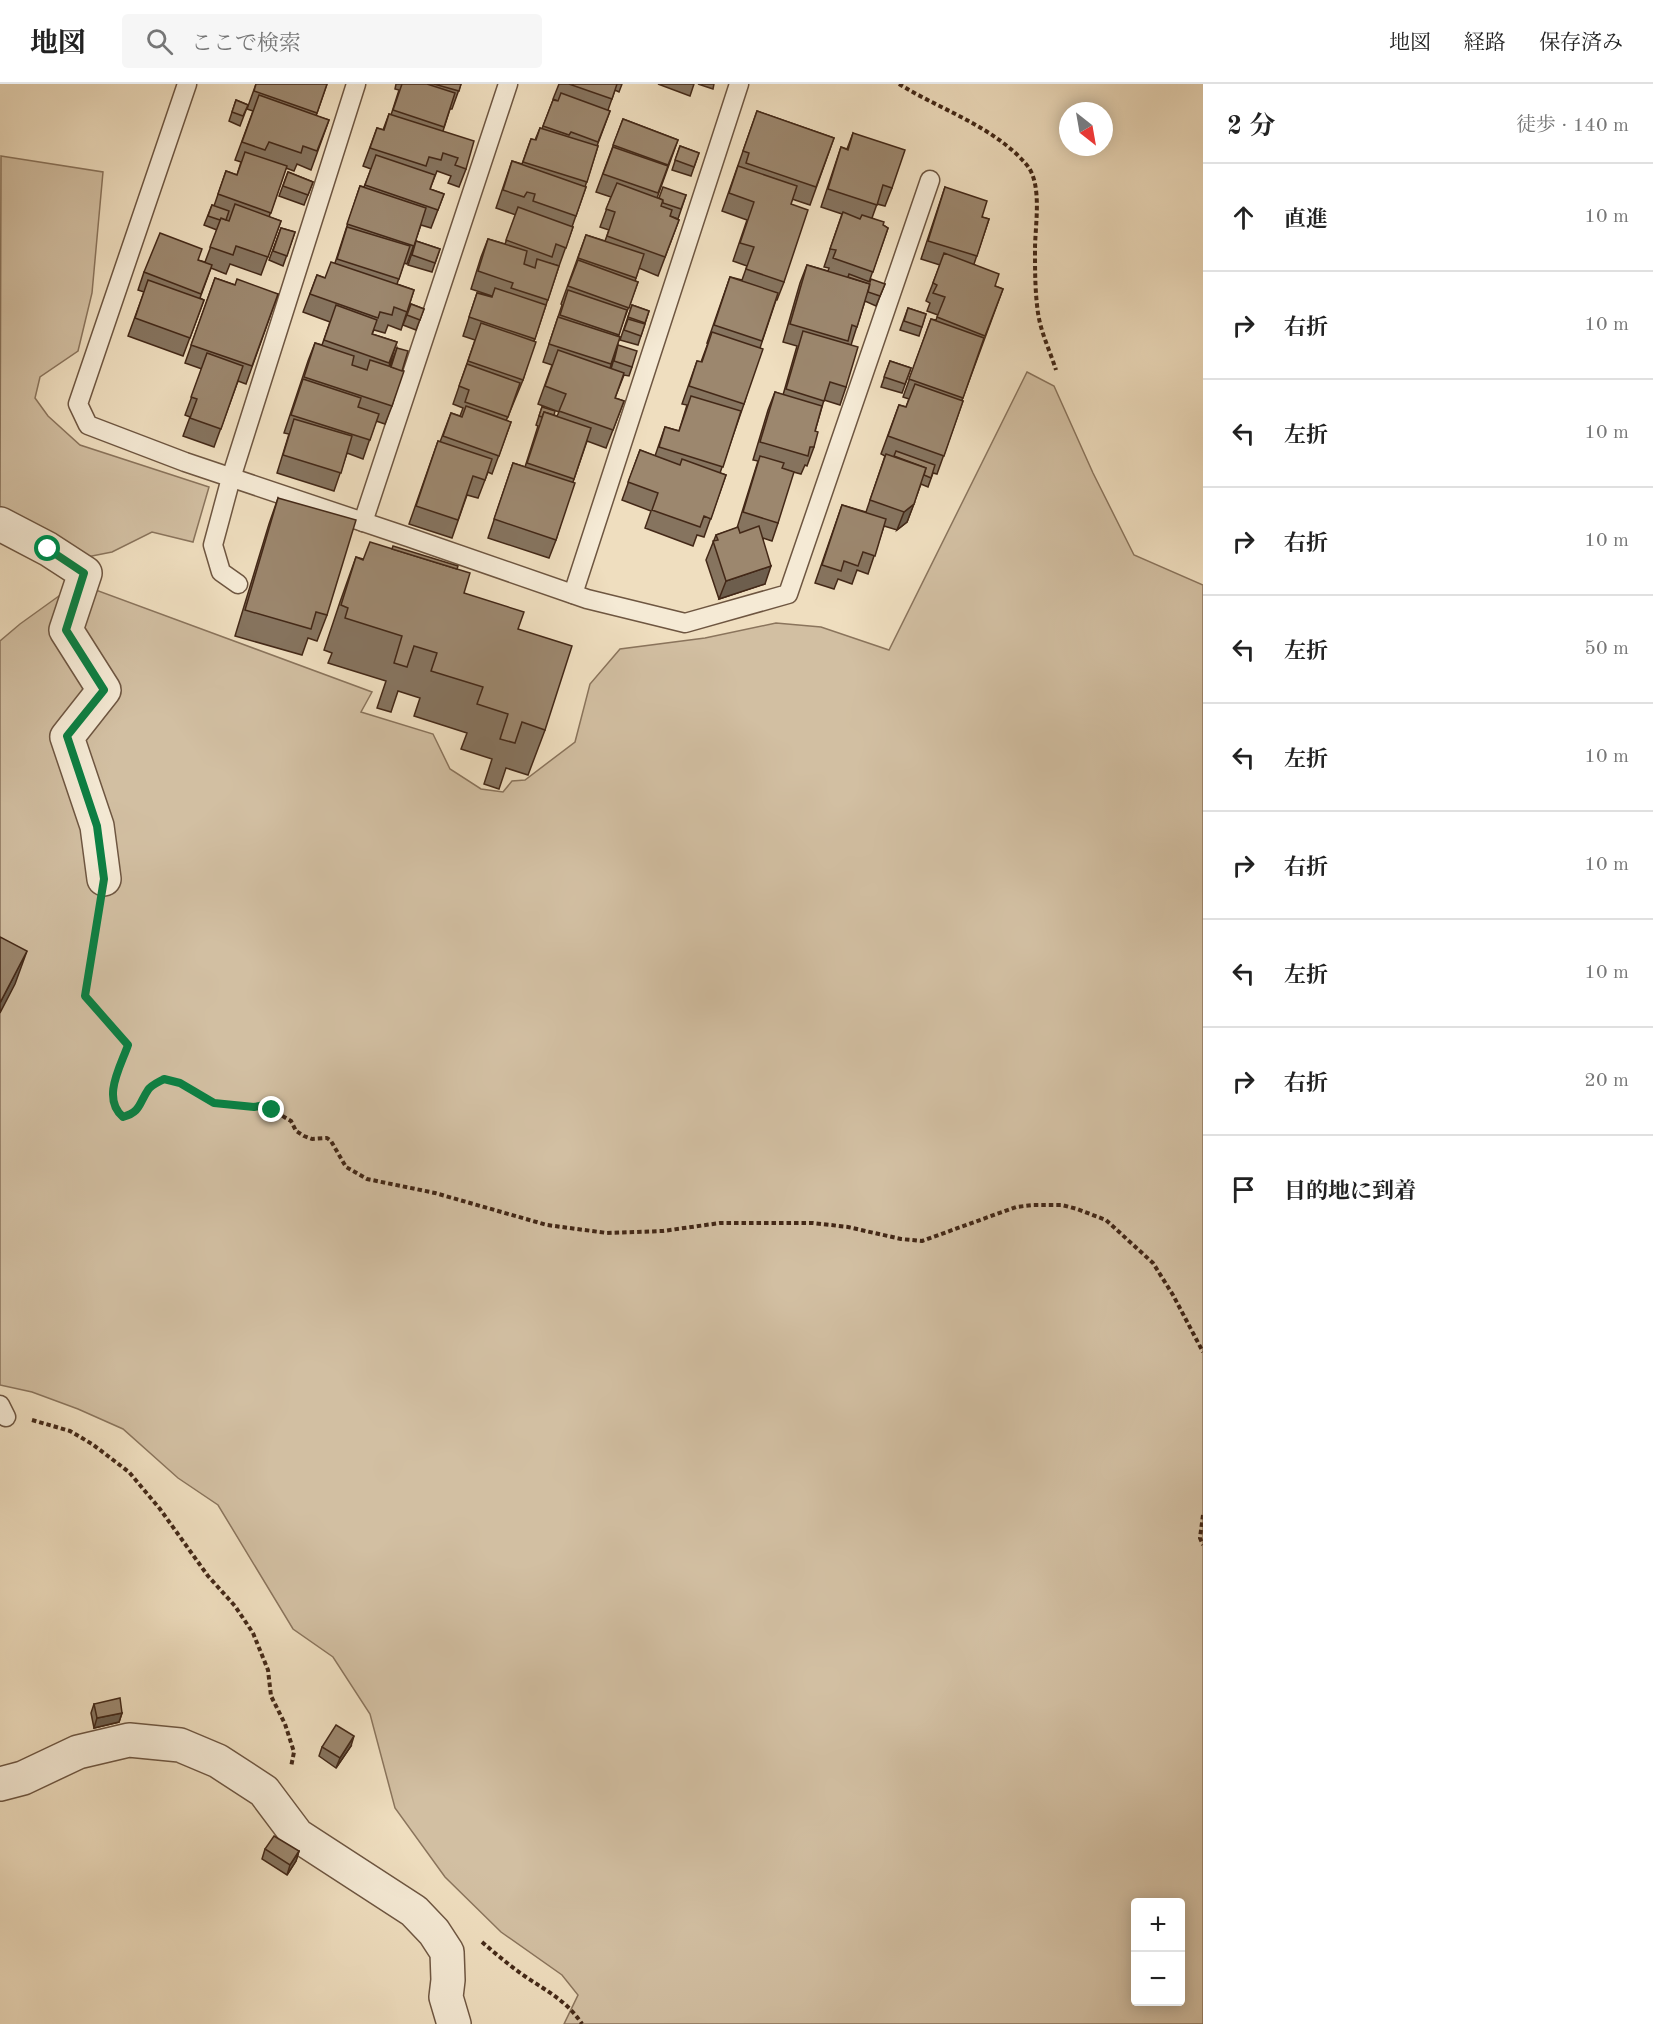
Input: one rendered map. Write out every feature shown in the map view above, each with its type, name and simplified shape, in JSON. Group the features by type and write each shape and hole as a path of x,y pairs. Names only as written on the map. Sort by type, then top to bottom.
{"street":[{"path":"0,524 48,549 84,573 66,630 104,690 67,736 97,826 104,879"},
{"path":"0,1784 23,1778 78,1752 129,1740 180,1745 218,1761 264,1791 297,1835 414,1911 434,1932 447,1952 446,1997 454,2024"}],"lane":[{"path":"187,84 78,404 88,425 231,478 573,594 685,623 788,594 930,180"},
{"path":"238,584 221,572 213,546 231,478 356,84"},
{"path":"363,522 508,84"},
{"path":"573,594 739,84"}],"path":[{"path":"899,84 968,120 1004,143 1027,165 1032,174 1037,203 1035,285 1038,316 1056,370"},
{"path":"104,879 85,996 128,1045 112,1088 113,1102 117,1112 123,1117 133,1114 142,1103 149,1087 164,1079 180,1083 214,1103 254,1107 264,1105 291,1121 296,1131 304,1136 327,1138 332,1142 346,1167 367,1179 435,1193 547,1225 607,1233 663,1231 720,1223 813,1223 922,1241 1016,1207 1033,1204 1062,1205 1106,1220 1153,1263 1203,1352"},
{"path":"3,1411 70,1431 92,1444 129,1472 160,1509 208,1576 235,1606 253,1633 268,1670 271,1696 285,1724 294,1752 280,1812"},
{"path":"1203,1515 1200,1539 1203,1545"},
{"path":"434,1932 457,1929 480,1941 507,1963 554,1994 577,2015 582,2024"}],"shaded area":[{"path":"1,156 103,172 92,293 78,351 40,377 35,398 48,416 80,445 209,487 193,542 152,532 112,552 87,557 0,514"},
{"path":"1027,372 1054,386 1093,473 1134,555 1203,585 1203,2024 564,2024 578,1995 562,1975 501,1932 445,1877 395,1808 370,1714 333,1657 293,1629 218,1505 178,1478 123,1429 32,1392 0,1385 0,641 77,583 372,692 361,712 433,734 450,769 481,789 503,792 512,781 525,780 575,742 590,684 620,649 705,638 776,623 821,627 889,650"}],"building":[{"path":"256,84 327,84 317,113 254,91"},
{"path":"402,84 427,84 455,93 444,127 393,110"},
{"path":"434,84 461,84 459,91"},
{"path":"569,84 617,84 612,99"},
{"path":"561,93 610,111 598,142 571,132 569,135 543,126 553,100 558,101"},
{"path":"259,95 329,120 317,151 303,146 301,153 269,142 265,150 242,142"},
{"path":"236,100 248,105 243,116 232,112"},
{"path":"757,111 834,138 816,187 746,163 749,153 743,151"},
{"path":"389,114 474,141 466,169 455,165 458,158 443,153 441,160 429,157 426,166 370,148 377,128 384,130"},
{"path":"623,119 678,140 668,165 613,145"},
{"path":"540,128 598,146 587,182 523,162 531,139 536,140"},
{"path":"853,133 905,150 892,188 883,185 877,205 828,189 841,147 848,150"},
{"path":"680,146 699,153 694,167 675,160"},
{"path":"613,147 668,166 658,193 603,174"},
{"path":"245,152 287,166 271,213 218,194 226,171 237,175"},
{"path":"376,155 435,175 430,189 444,194 438,210 365,185"},
{"path":"512,161 586,187 576,216 533,201 535,194 527,192 524,197 503,190"},
{"path":"738,166 797,186 791,204 808,210 784,282 746,269 754,247 740,243 754,202 729,193"},
{"path":"288,172 313,182 308,195 283,186"},
{"path":"617,183 663,200 661,206 672,210 670,216 679,220 665,257 607,236 615,212 606,209"},
{"path":"360,186 426,208 414,246 347,224"},
{"path":"663,187 686,195 681,209 663,203 663,200 659,198"},
{"path":"945,187 987,201 982,217 989,219 977,256 928,241"},
{"path":"235,204 281,221 268,257 236,246 233,255 210,247 221,218 229,221"},
{"path":"212,205 229,211 226,220 208,216"},
{"path":"518,207 573,227 566,248 556,244 552,257 506,240"},
{"path":"843,212 860,219 862,215 884,222 883,225 888,228 873,272 833,258 836,250 830,249"},
{"path":"347,227 410,246 399,279 337,259"},
{"path":"281,228 295,232 287,256 273,251"},
{"path":"160,233 202,249 198,260 212,265 201,294 144,272"},
{"path":"586,235 644,254 636,278 578,258"},
{"path":"488,239 527,251 524,264 535,268 537,259 559,266 548,300 511,288 513,283 478,271"},
{"path":"416,241 440,249 435,263 412,255"},
{"path":"944,253 999,274 995,286 1003,289 985,336 937,317 945,297 933,293 937,285 933,283"},
{"path":"578,260 638,282 629,308 568,286"},
{"path":"331,262 414,290 407,312 394,307 392,315 380,312 378,318 310,294 317,275 325,278"},
{"path":"807,265 870,284 857,327 852,325 848,341 790,324"},
{"path":"849,274 870,282 871,279 885,284 880,296 868,292 870,284 848,277"},
{"path":"730,277 778,293 762,341 714,325"},
{"path":"215,278 235,285 237,279 278,294 252,366 191,345"},
{"path":"148,280 204,300 190,338 135,318"},
{"path":"495,288 546,305 535,339 469,317 477,293 492,297"},
{"path":"568,290 627,310 619,335 560,315"},
{"path":"411,304 424,309 420,320 407,315"},
{"path":"336,305 377,320 372,334 397,342 389,363 324,340"},
{"path":"632,305 649,311 645,323 628,317"},
{"path":"908,308 926,314 922,327 904,321"},
{"path":"558,317 620,337 611,364 549,344"},
{"path":"628,319 645,324 641,336 624,330"},
{"path":"931,319 984,338 963,398 909,379"},
{"path":"481,323 536,342 523,380 468,361"},
{"path":"803,331 858,347 846,387 830,382 824,401 786,389"},
{"path":"712,332 763,349 744,404 689,386 697,361 702,362"},
{"path":"315,343 354,356 352,365 367,370 370,360 404,371 392,406 304,377"},
{"path":"618,345 637,351 632,367 614,361"},
{"path":"397,348 408,351 402,371 391,367"},
{"path":"558,350 624,373 615,398 624,401 613,430 559,411 566,394 545,386"},
{"path":"207,353 243,366 221,429 190,418 197,399 191,397"},
{"path":"890,361 911,368 905,384 884,377"},
{"path":"467,364 520,383 508,417 465,402 469,390 459,386"},
{"path":"303,379 361,398 358,407 379,414 370,440 291,415"},
{"path":"915,384 963,401 944,456 888,436 899,405 906,407"},
{"path":"775,392 822,406 815,431 818,432 814,447 810,447 808,456 760,442"},
{"path":"691,396 741,411 723,467 659,447 665,427 679,431"},
{"path":"466,406 511,422 499,456 443,436 451,413 462,417"},
{"path":"542,407 555,411 554,415 544,412 542,417 539,416"},
{"path":"544,412 591,428 574,479 527,463"},
{"path":"294,419 352,436 341,473 283,455"},
{"path":"438,441 492,459 485,480 473,476 458,520 416,506"},
{"path":"640,450 680,465 682,459 726,475 711,519 704,516 700,527 652,510 658,493 628,482"},
{"path":"896,451 935,465 931,478 924,475 926,468 894,456"},
{"path":"886,454 926,468 914,504 904,512 870,500"},
{"path":"760,456 784,463 782,468 794,472 778,523 743,512"},
{"path":"513,463 575,483 556,540 494,519"},
{"path":"278,498 356,520 327,615 316,612 311,629 245,610"},
{"path":"842,505 886,519 875,556 863,552 858,566 844,561 841,571 822,565"},
{"path":"759,526 771,566 726,581 713,541 718,540 716,535 738,527 740,533"},
{"path":"370,542 470,573 464,593 524,612 518,629 572,646 545,730 522,722 515,743 500,739 508,714 477,704 483,687 431,671 437,653 414,646 407,667 394,663 402,636 345,618 348,608 341,605 356,557 363,560"},
{"path":"393,546 458,566 457,569 392,549"},
{"path":"0,937 27,951 0,1003"},
{"path":"120,1698 122,1713 97,1718 94,1704"},
{"path":"336,1725 354,1736 340,1758 322,1747"},
{"path":"274,1836 299,1851 290,1865 265,1849"}],"route":[{"path":"48,549 84,573 66,630 104,690 67,736 97,826 104,879 85,996 128,1045 112,1088 113,1102 117,1112 123,1117 133,1114 142,1103 149,1087 164,1079 180,1083 214,1103 254,1107 264,1105 272,1110"}]}
